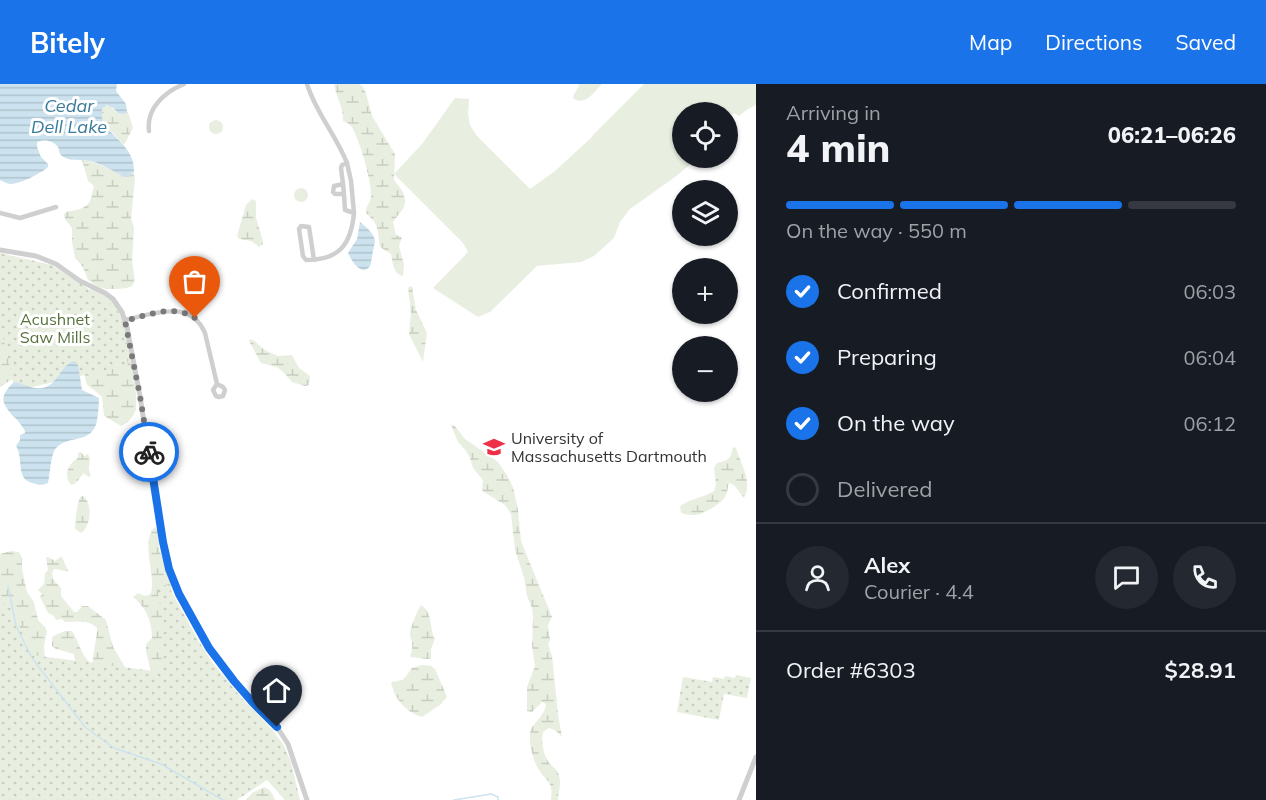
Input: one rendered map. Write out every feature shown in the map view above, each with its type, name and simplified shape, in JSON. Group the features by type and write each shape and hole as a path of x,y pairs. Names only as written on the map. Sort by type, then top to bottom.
{"street":[{"path":"149,131 149,118 155,106 167,94 184,84"},
{"path":"307,84 315,106 338,142 351,181 354,200 350,235 343,247 333,256 314,260 306,261 303,256 299,229 301,226 307,226 310,230 314,260"},
{"path":"346,163 341,168 345,210 354,213"},
{"path":"343,183 334,186 333,192 344,194"},
{"path":"0,213 20,218 56,207"},
{"path":"0,250 36,256 56,264 113,299 122,312 140,396 169,569 179,594 209,648 234,681 277,727 288,744 307,800"},
{"path":"125,321 170,310 183,312 195,318 203,327 218,384"},
{"path":"739,800 756,756"}],"green space":[{"path":"334,84 359,84 363,87 372,116 395,154 394,180 405,200 403,209 393,222 396,235 402,237 399,246 404,265 403,276 395,271 391,254 380,247 376,225 366,213 371,196 367,171 354,132 350,125 343,121"},
{"path":"578,84 602,84 589,97 581,101 573,98"},
{"path":"644,84 756,84 756,105 739,116 738,102 672,102 672,168 686,168 630,209 620,222 614,238 594,256 581,262 537,266 490,312 478,317 433,288 468,252 463,243 394,174 422,144 455,98 469,99 470,125 477,136 530,189 555,171"},
{"path":"109,105 116,112 124,114 127,112 129,115 133,128 124,145 104,124 102,109"},
{"path":"213,120 219,120 223,127 219,134 213,134 209,130 209,124"},
{"path":"82,160 94,162 129,177 134,171 131,218 134,228 132,261 135,281 127,288 98,287 88,280 83,267 75,258 72,228 64,214 82,208 91,199 94,186 88,181"},
{"path":"298,188 304,188 308,195 304,202 298,202 294,198 294,192"},
{"path":"252,199 256,201 256,218 263,241 259,247 237,236 246,205"},
{"name":"Acushnet Saw Mills","path":"0,253 52,265 110,303 119,316 128,365 15,391 0,323"},
{"name":"Acushnet Saw Mills","path":"0,280 91,289 116,302 128,338 136,387 136,409 128,421 121,426 104,416 102,397 88,386 84,366 11,380 0,387"},
{"path":"410,286 416,310 427,333 423,362 409,334 411,313 408,288"},
{"path":"250,339 278,356 292,355 299,368 310,376 309,385 292,382 277,367 261,363"},
{"path":"451,425 454,425 465,439 498,462 507,475 513,487 518,510 521,541 552,617 548,625 550,640 548,644 552,656 562,737 549,728 543,732 542,740 546,757 558,774 560,782 558,800 551,800 550,785 537,766 531,748 531,730 546,704 542,702 532,712 527,711 527,687 535,666 532,646 533,618 515,550 511,514 505,505 482,490 483,480 473,468 470,458 458,442"},
{"path":"734,447 747,479 744,498 734,485 729,483 727,494 714,507 698,515 681,513 680,506 714,491 716,484 714,468 717,463 731,456"},
{"path":"81,452 84,456 88,454 91,476 83,473 77,482 71,485 67,477 68,470 78,458 78,453"},
{"path":"83,496 88,504 90,515 87,526 81,533 75,529 75,525 80,497"},
{"path":"155,527 158,531 159,549 169,576 173,599 172,667 0,800 0,554 11,551 19,552 22,558 27,592 34,602 38,620 47,631 44,646 45,662 75,661 74,654 52,646 53,636 65,631 72,631 85,656 91,663 93,661 97,628 86,622 56,620 48,613 40,597 42,594 38,590 44,584 45,573 48,570 46,557 55,561 62,557 68,571 54,569 52,573 53,579 61,588 61,596 74,612 82,606 88,606 106,620 113,647 133,680 151,673 146,651 146,644 152,638 150,624 145,611 133,597 138,593 146,596 151,593 148,545 151,532"},
{"path":"168,585 212,662 283,744 291,762 300,800 285,800 267,780 237,800 0,800 0,610 7,598 32,655 161,672 162,618 157,586"},
{"path":"421,605 429,616 435,639 431,649 431,658 428,659 410,657 412,647 410,633"},
{"path":"422,665 435,669 447,697 440,705 422,717 403,705 391,684 403,680 412,668"},
{"path":"736,675 751,678 747,698 724,694 719,720 677,712 683,677 712,682 713,677 724,679 725,676 735,678"},
{"path":"264,787 270,791 275,800 246,800 252,793"}],"water":[{"name":"Cedar Dell Lake","path":"0,84 117,84 116,91 126,104 127,112 118,113 107,105 102,109 102,117 105,125 129,152 134,171 129,177 125,177 94,162 68,159 61,155 54,143 43,141 37,142 37,147 48,167 19,182 10,184 0,180"},
{"path":"360,222 371,233 375,241 370,266 364,270 357,267 348,253 357,239"},
{"path":"74,361 78,365 82,390 99,398 97,421 90,433 67,441 56,448 48,483 39,484 27,481 22,473 16,446 20,435 25,431 6,406 4,395 14,382 35,388 52,384 65,367"}],"waterway":[{"path":"8,586 16,626 32,658 85,727 114,748 161,764 223,800"},
{"path":"454,800 491,794 498,797 498,800"}],"way so far":[{"path":"149,452 125,321 170,310 177,310 195,318"}],"place":[{"name":"University of Massachusetts Dartmouth","path":"494,447"}],"route":[{"path":"149,452 163,542 169,569 179,594 209,648 234,681 277,727"}]}
